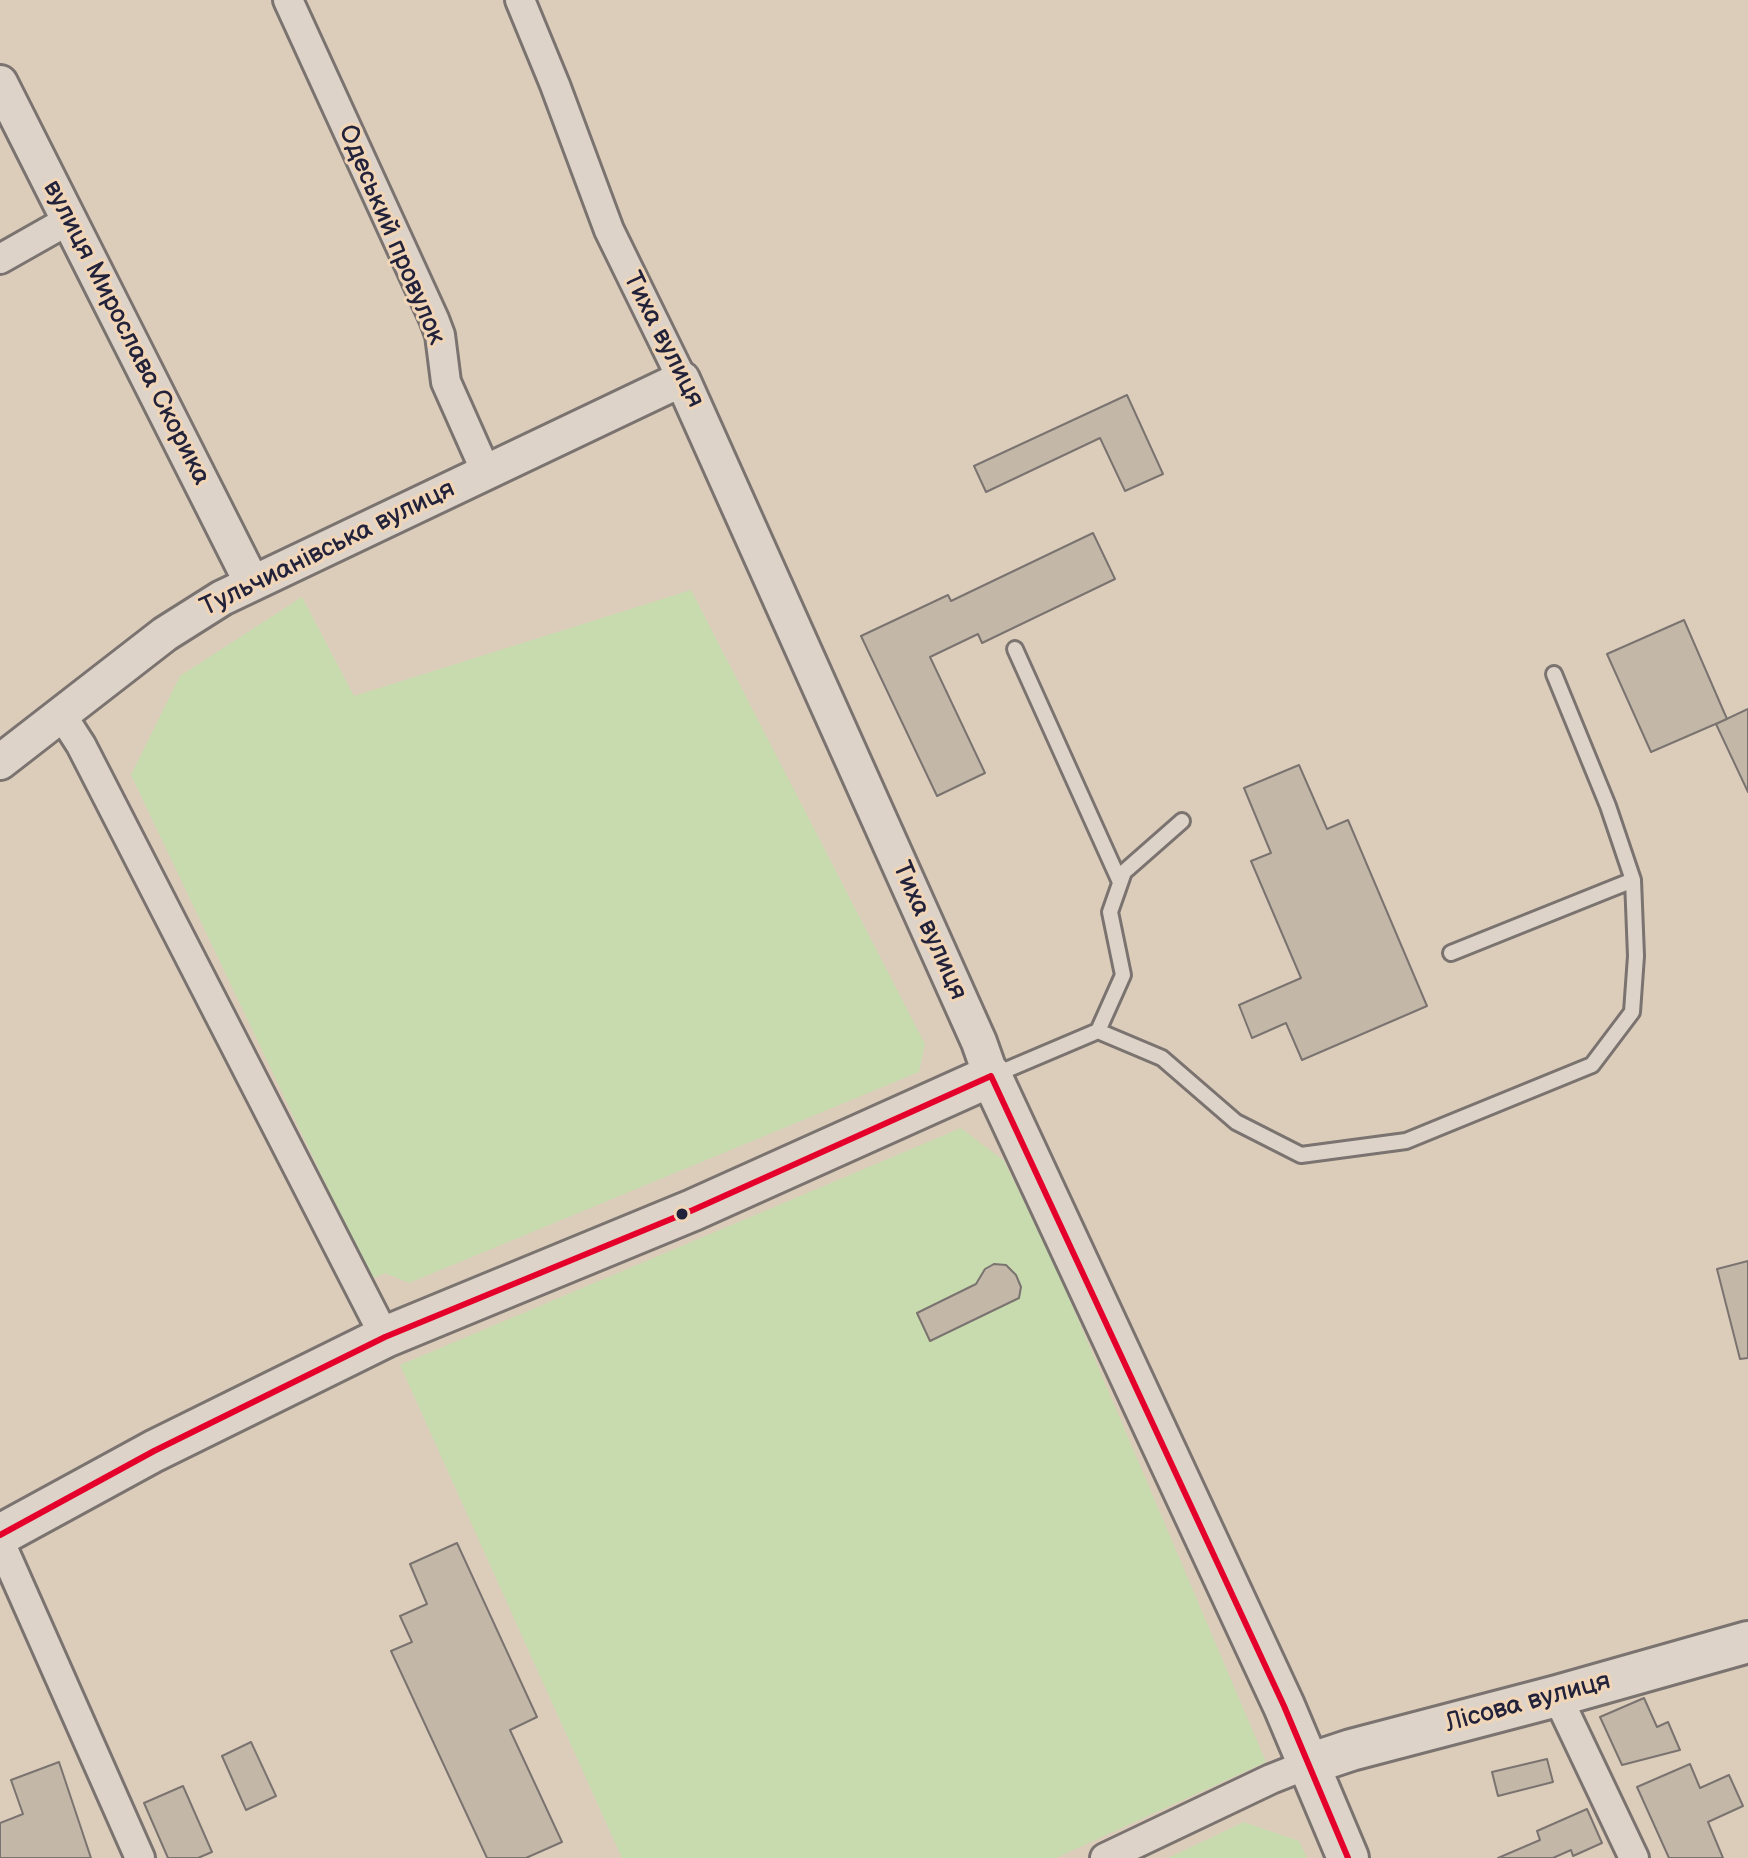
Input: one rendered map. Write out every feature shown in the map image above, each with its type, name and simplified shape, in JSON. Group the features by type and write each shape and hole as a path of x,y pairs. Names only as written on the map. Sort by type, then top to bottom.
{"main road":[{"path":"0,1535 154,1451 385,1337 693,1210 991,1076"},
{"name":"Тиха вулиця","path":"991,1076 1239,1606 1348,1858"},
{"name":"Лісова вулиця","path":"1309,1764 1748,1642"}],"street":[{"name":"Одеський провулок","path":"288,0 434,319 440,335 446,382 486,472"},
{"name":"Тиха вулиця","path":"520,0 609,230 682,379 979,1042 991,1076"},
{"name":"вулиця Мирослава Скорика","path":"0,83 252,583"},
{"path":"0,259 69,220"},
{"name":"Тульчианівська вулиця","path":"0,762 183,621 252,583 682,379"},
{"path":"61,714 81,745 385,1337"},
{"path":"0,1542 140,1858"},
{"path":"1557,1696 1634,1858"},
{"path":"1105,1858 1309,1764"}],"lane":[{"path":"1015,649 1120,882"},
{"path":"1098,1031 1162,1058 1236,1122 1301,1155 1406,1141 1592,1065 1632,1012 1636,956 1633,880 1608,806 1554,674"},
{"path":"991,1076 1098,1031 1123,975 1110,912 1120,882 1124,872 1182,821"},
{"path":"1451,953 1633,880"}],"green space":[{"path":"691,590 925,1044 919,1072 409,1283 385,1273 371,1279 131,775 180,676 302,597 354,696"},
{"path":"961,1128 1004,1161 1057,1270 1266,1762 1056,1858 622,1858 400,1365"},
{"path":"1244,1822 1299,1841 1307,1858 1168,1858"}],"building":[{"path":"1127,395 1163,474 1125,491 1100,438 986,492 974,466"},
{"path":"1093,533 1115,579 982,643 978,634 930,657 985,773 937,796 861,636 948,595 951,601"},
{"path":"1684,620 1727,719 1651,752 1607,654"},
{"path":"1748,709 1748,792 1716,724"},
{"path":"1299,765 1327,829 1348,820 1427,1006 1302,1060 1286,1023 1252,1038 1239,1005 1301,978 1251,861 1271,853 1244,788"},
{"path":"1748,1261 1748,1358 1740,1359 1717,1269"},
{"path":"994,1264 1006,1265 1016,1275 1021,1287 1019,1298 930,1341 917,1313 976,1284 985,1269"},
{"path":"457,1543 537,1717 510,1730 562,1842 526,1858 487,1858 391,1651 412,1642 400,1616 427,1604 410,1564"},
{"path":"1644,1698 1657,1727 1668,1722 1680,1750 1622,1765 1600,1717"},
{"path":"251,1742 276,1796 246,1810 222,1756"},
{"path":"1547,1759 1553,1782 1498,1796 1492,1772"},
{"path":"59,1762 91,1858 0,1858 0,1823 23,1814 11,1780"},
{"path":"1690,1764 1700,1788 1729,1775 1743,1806 1708,1822 1723,1858 1669,1858 1637,1787"},
{"path":"183,1786 212,1852 198,1858 168,1858 144,1803"},
{"path":"1587,1809 1602,1843 1573,1856 1571,1850 1553,1858 1498,1858 1540,1840 1537,1831"}],"transit line":[{"path":"991,1076 1284,1706 1348,1858"},
{"path":"0,1535 154,1451 385,1337 693,1210 991,1076"}]}
